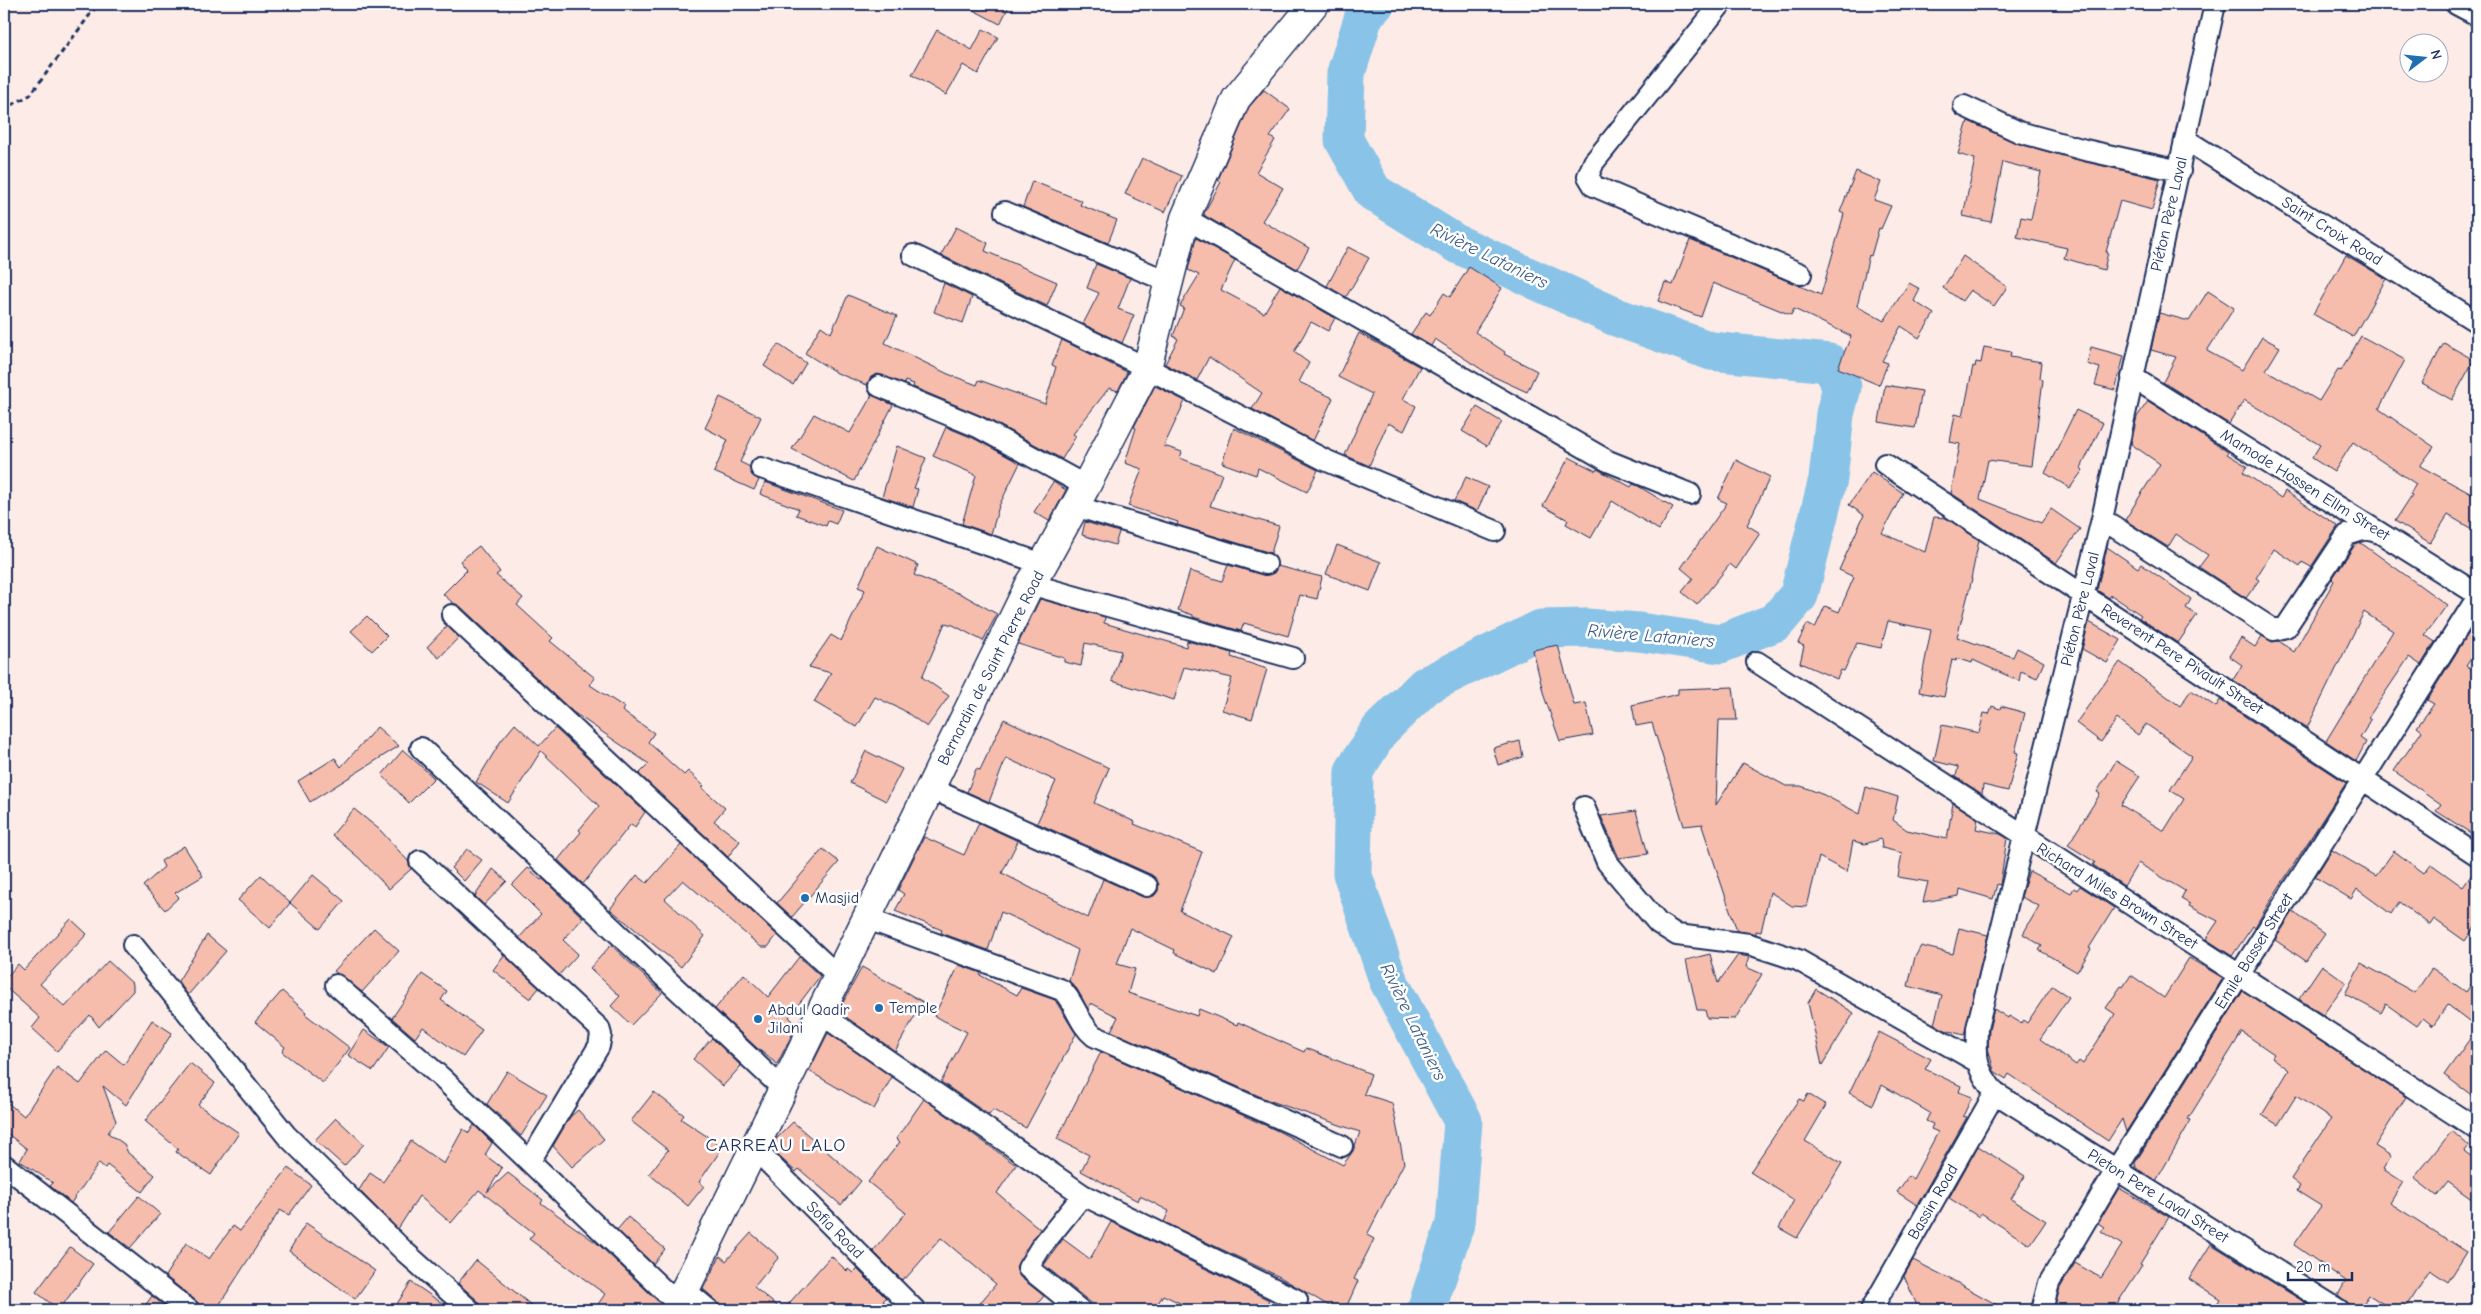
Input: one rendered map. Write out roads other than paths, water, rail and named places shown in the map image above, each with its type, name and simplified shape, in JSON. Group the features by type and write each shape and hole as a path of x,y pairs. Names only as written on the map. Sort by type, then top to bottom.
{"main road":[{"name":"Bernardin de Saint Pierre Road","path":"680,1302 821,1014 865,918 1036,574 1081,496 1147,368 1185,218 1236,99 1314,4"}],"street":[{"path":"1721,4 1594,162 1588,176 1594,186 1801,274"},
{"path":"2186,140 2216,4"},
{"path":"2456,4 2477,15"},
{"path":"1964,106 2019,132 2085,150 2180,171"},
{"name":"Piéton Père Laval","path":"1979,1068 1977,1028 2102,519 2186,140"},
{"name":"Saint Croix Road","path":"2186,140 2477,322"},
{"path":"1005,212 1169,282"},
{"path":"1185,218 1608,461 1690,494"},
{"path":"913,255 1147,368 1325,460 1495,532"},
{"name":"Mamode Hossen Ellm Street","path":"2132,377 2477,594"},
{"path":"878,386 978,427 1081,496 1266,564"},
{"name":"Reverent Pere Pivault Street","path":"1885,464 2477,855"},
{"path":"761,468 1036,574 1294,658"},
{"path":"2102,519 2274,630 2286,628 2347,535 2366,529 2381,533"},
{"name":"Emile Basset Street","path":"2042,1310 2049,1283 2116,1170 2477,598"},
{"path":"452,616 838,977"},
{"name":"Richard Miles Brown Street","path":"1758,662 2024,837 2240,974 2477,1129"},
{"path":"421,748 784,1090"},
{"path":"930,788 1147,886"},
{"path":"1584,807 1607,862 1658,924 1677,935 1748,944 1798,960 1979,1068"},
{"path":"420,861 599,1028 601,1035 600,1046 530,1161"},
{"path":"865,918 1062,990 1071,1000 1080,1021 1094,1036 1342,1146"},
{"path":"133,945 286,1135 406,1253 470,1310"},
{"path":"336,985 442,1078 680,1302 709,1310"},
{"path":"821,1014 1083,1195 1297,1300 1294,1310"},
{"name":"Pieton Pere Laval Street","path":"1979,1068 1995,1093 2339,1310"},
{"name":"Bassin Road","path":"1871,1310 1995,1093"},
{"name":"Sofia Road","path":"755,1149 915,1310"},
{"path":"4,1165 189,1310"},
{"path":"1080,1310 1028,1268 1041,1247 1083,1195"}],"waterway":[{"name":"Rivière Lataniers","path":"1375,4 1364,16 1346,73 1344,140 1373,192 1455,243 1616,317 1711,351 1829,363 1842,387 1835,414 1828,479 1799,595 1776,622 1720,644 1639,632 1586,628 1541,629 1425,686 1380,730 1354,771 1352,873 1388,980 1463,1121 1455,1224 1426,1310"}],"place":[{"name":"Masjid","path":"805,898"},
{"name":"Temple","path":"879,1008"},
{"name":"Abdul Qadir Jilani","path":"758,1019"}],"district":[{"name":"CARREAU LALO","path":"776,1145"}]}
